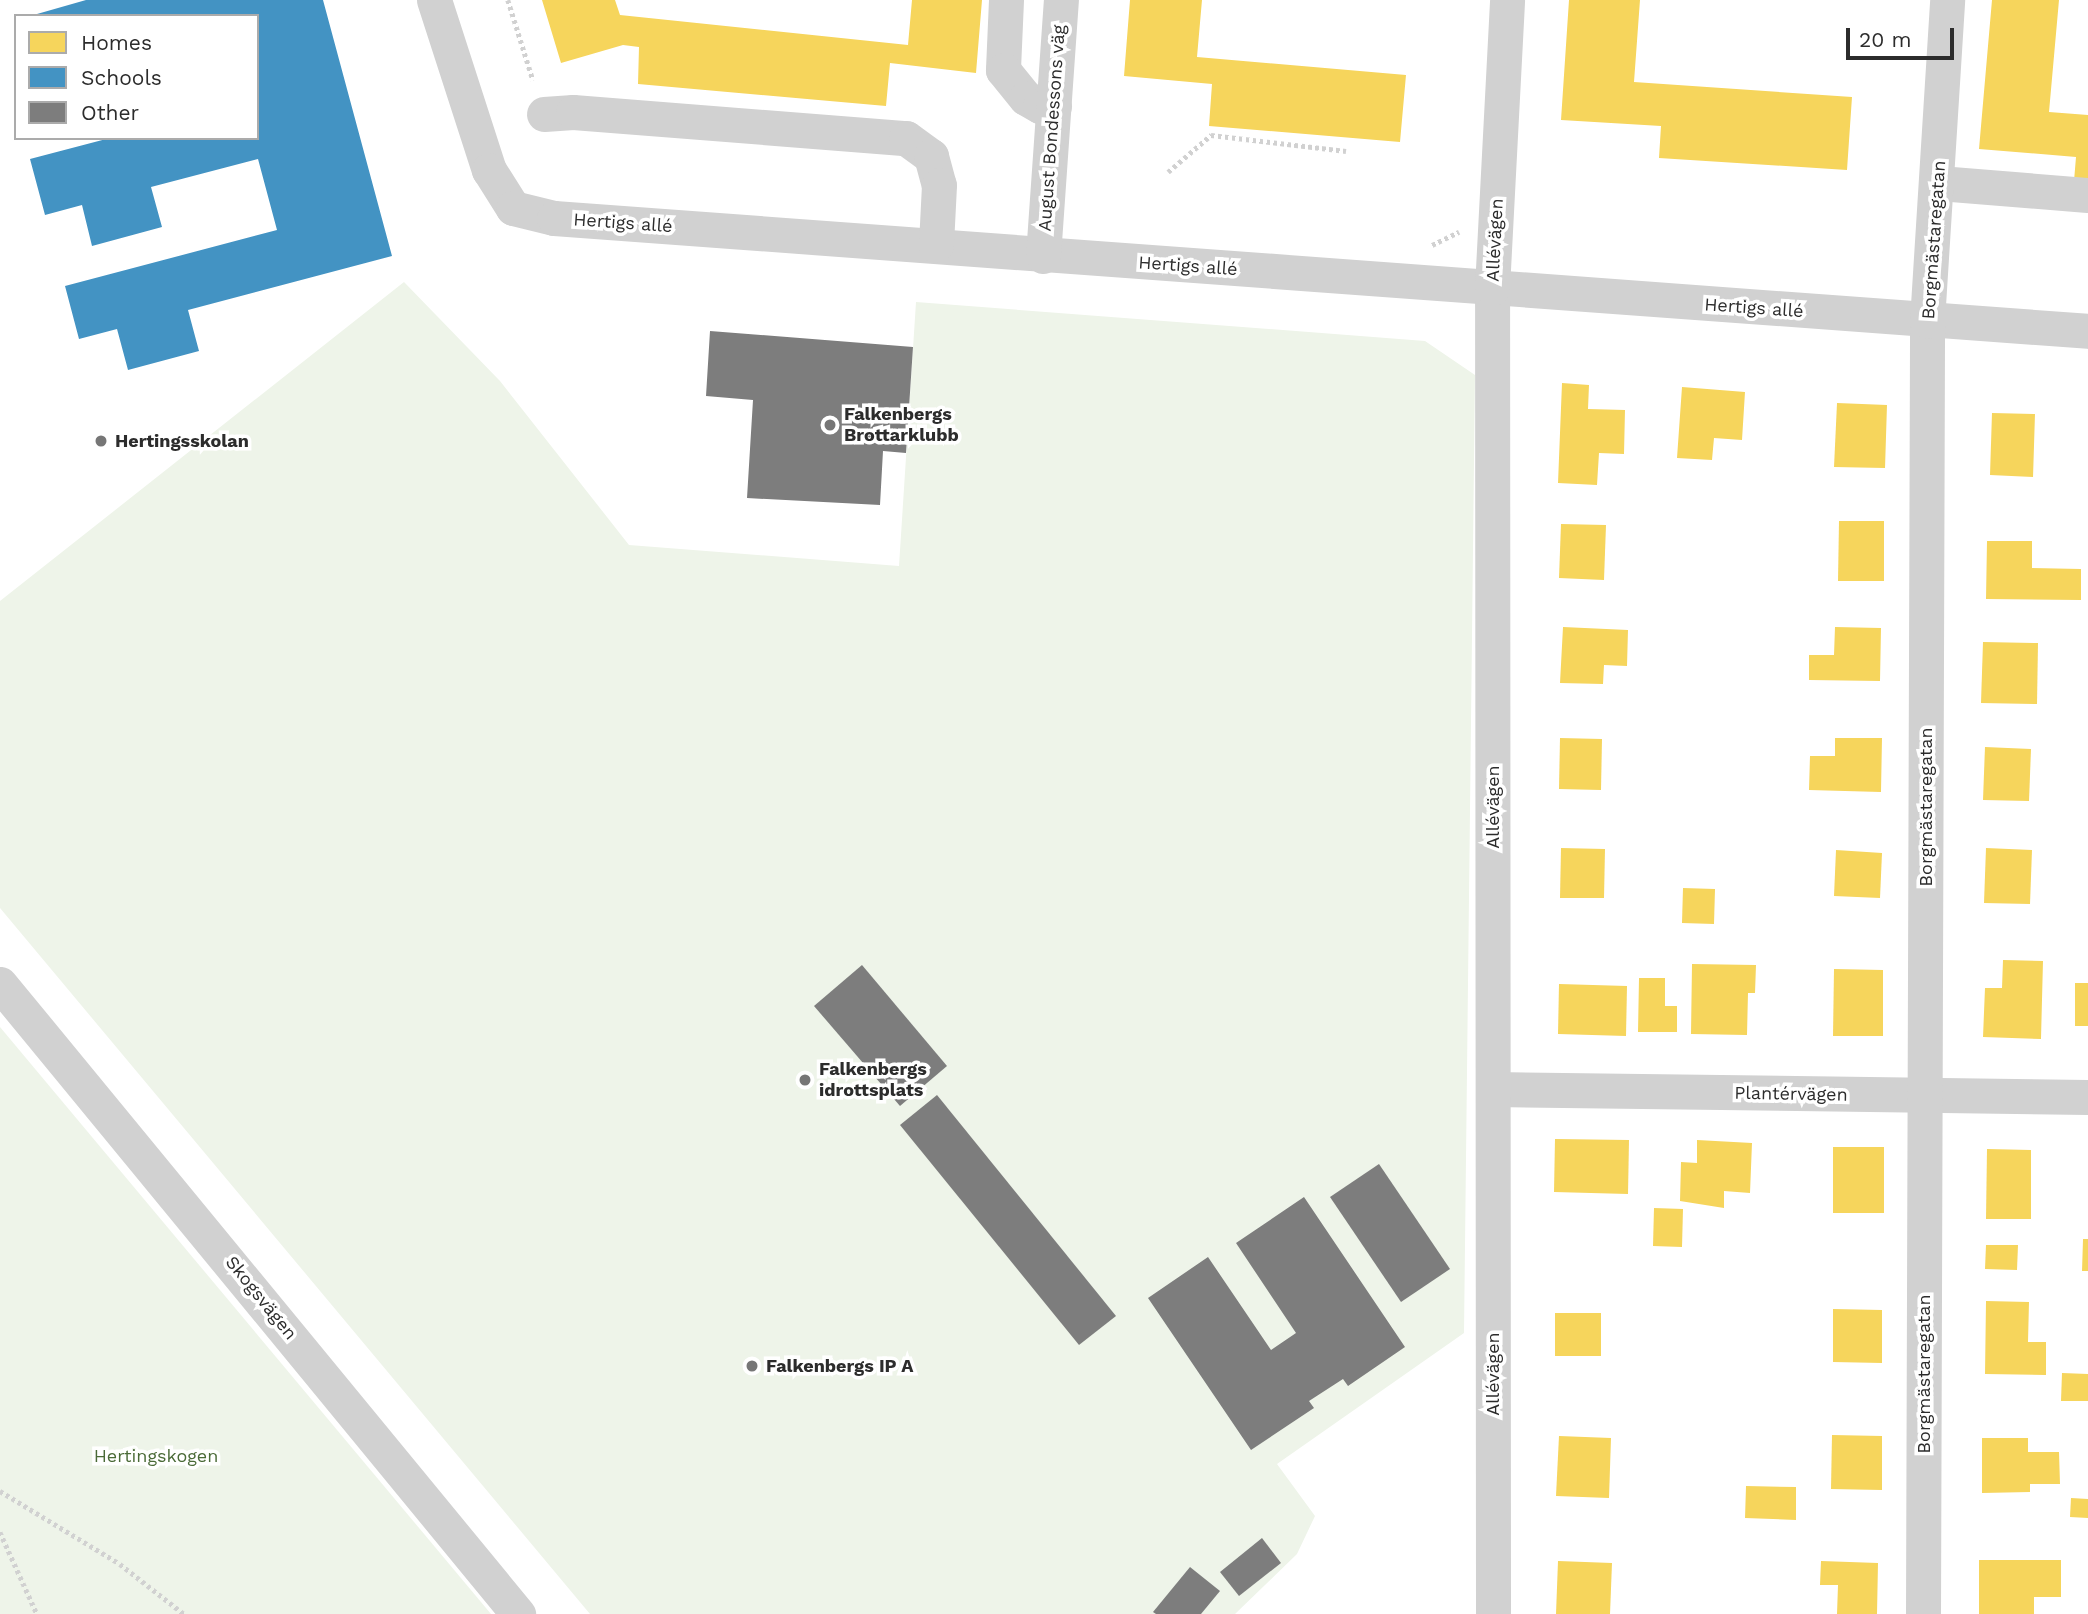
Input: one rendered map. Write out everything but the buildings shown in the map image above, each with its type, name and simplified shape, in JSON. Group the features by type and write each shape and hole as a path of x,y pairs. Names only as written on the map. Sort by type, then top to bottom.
{"street":[{"name":"Hertigs allé","path":"434,0 489,170 513,208 554,218 2088,331"},
{"path":"1006,0 1003,70 1026,98 1054,106"},
{"name":"August Bondessons väg","path":"1043,256 1061,0"},
{"name":"Allévägen","path":"1493,1614 1492,288 1507,0"},
{"name":"Borgmästaregatan","path":"1923,1614 1927,321 1939,183 1947,0"},
{"path":"544,114 587,113 906,138 931,156 939,185 936,246"},
{"path":"1939,183 2088,195"},
{"name":"Skogsvägen","path":"0,984 519,1614"},
{"name":"Plantérvägen","path":"1494,1090 2088,1097"}],"path":[{"path":"508,0 544,114"},
{"path":"1168,172 1211,135 1346,151"},
{"path":"1420,245 1433,244 1468,226"},
{"path":"0,1491 120,1564 184,1614"},
{"path":"0,1532 37,1614"}],"green space":[{"name":"Falkenbergs idrottsplats","path":"404,282 500,381 629,545 899,566 916,302 1425,341 1475,375 1464,1333 1277,1464 1315,1516 1297,1554 1235,1614 590,1614 0,908 0,601"},
{"name":"Hertingskogen","path":"0,1027 491,1614 0,1614"}],"place":[{"name":"Falkenbergs Brottarklubb","path":"830,425"},
{"name":"Hertingsskolan","path":"101,441"},
{"name":"Falkenbergs idrottsplats","path":"805,1080"},
{"name":"Falkenbergs IP A","path":"752,1366"}]}
